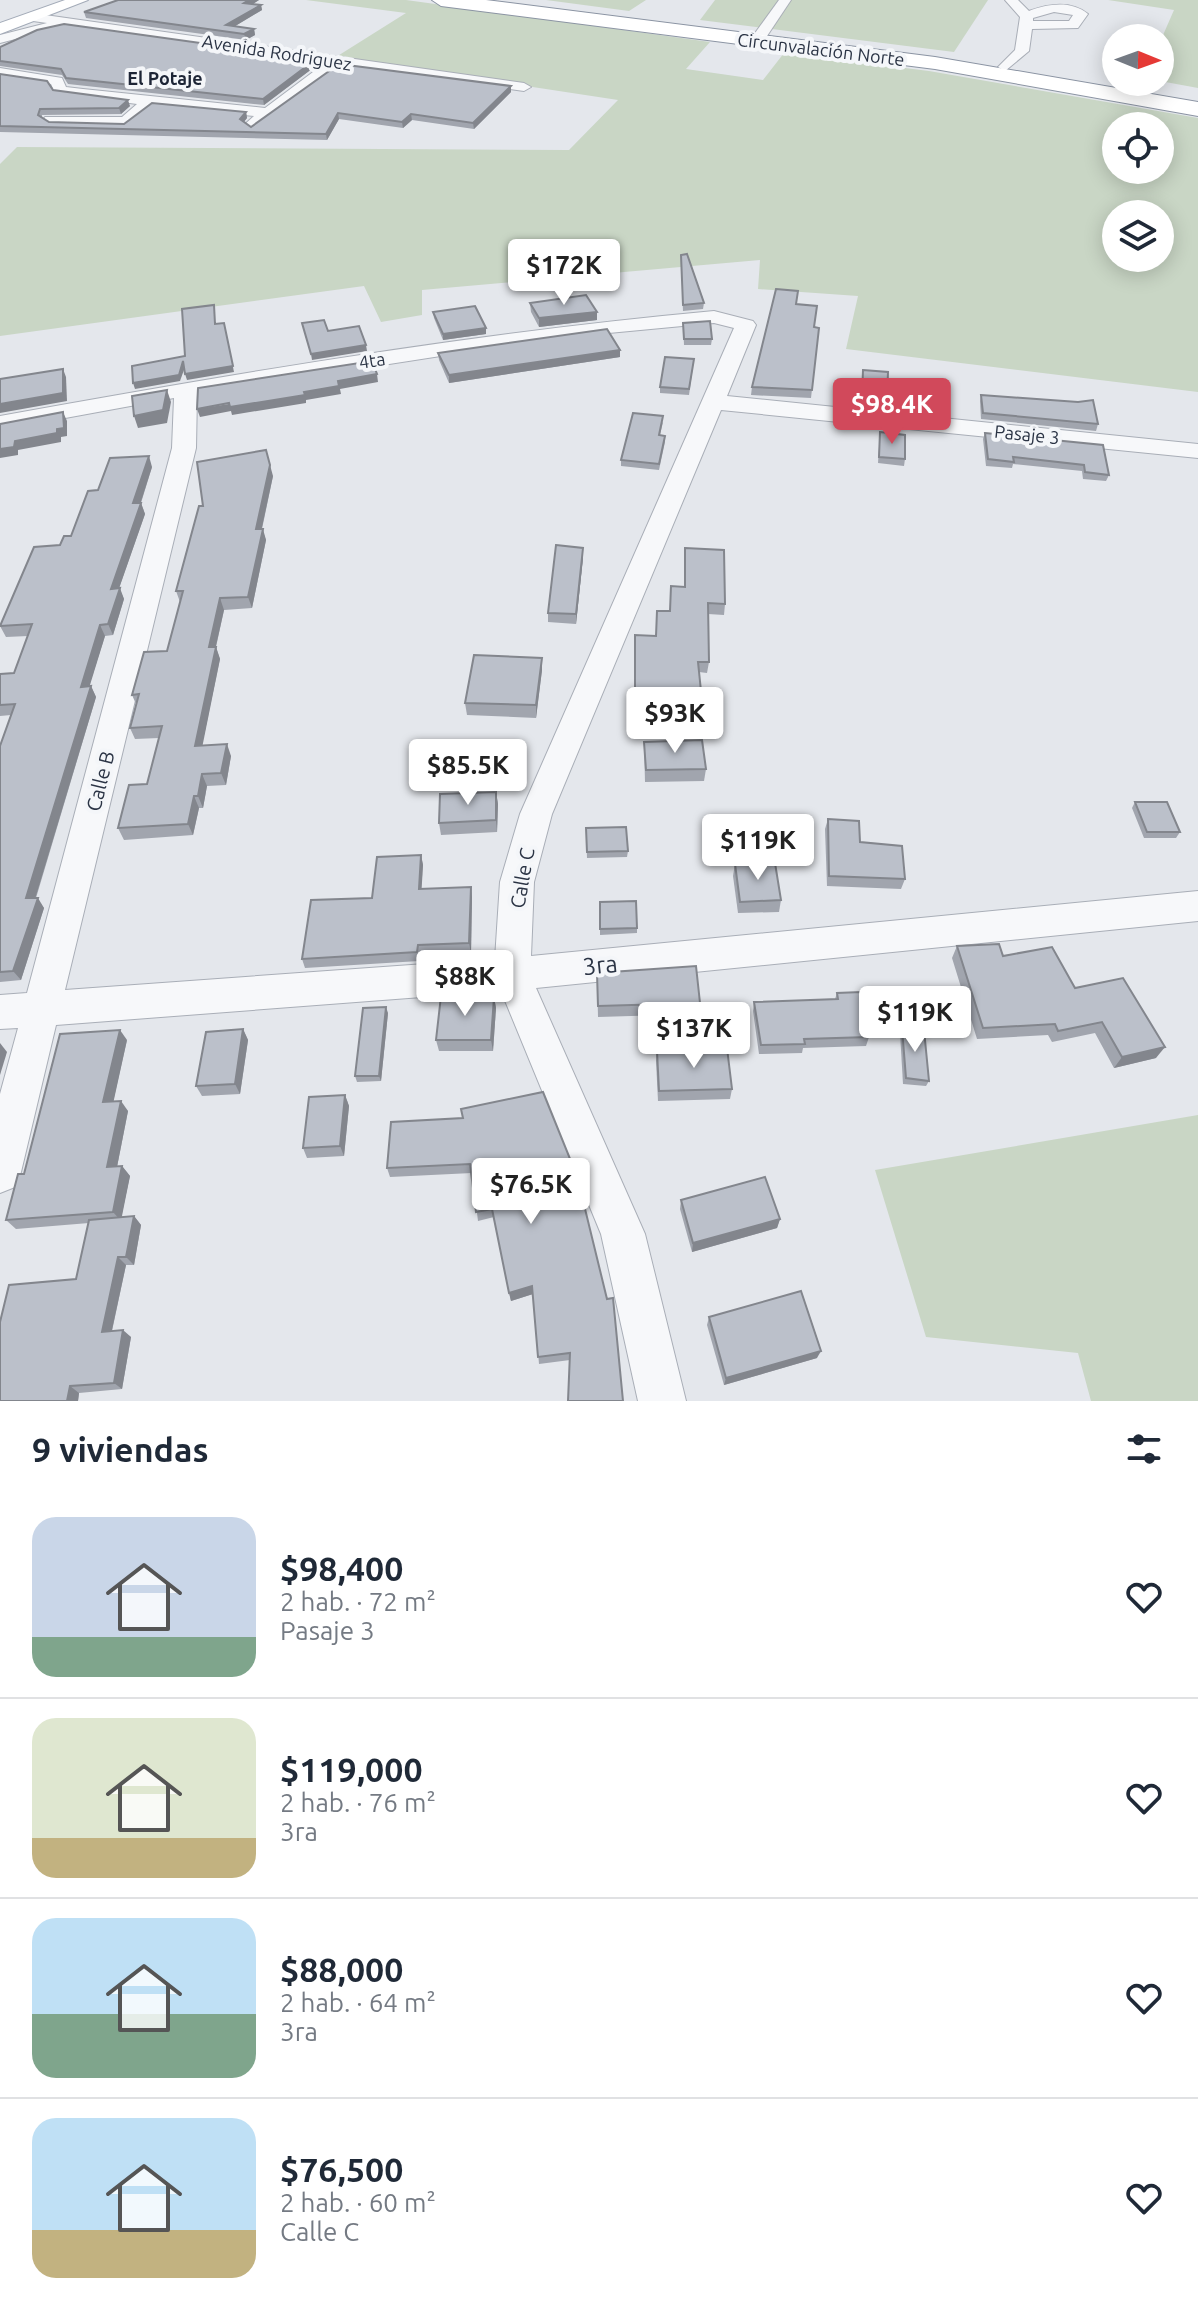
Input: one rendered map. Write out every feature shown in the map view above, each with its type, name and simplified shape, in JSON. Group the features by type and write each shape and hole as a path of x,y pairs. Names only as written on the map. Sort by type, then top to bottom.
{"highway":[{"name":"Circunvalación Norte","path":"441,0 935,63 1198,109"},
{"name":"Circunvalación Norte","path":"499,0 1102,81"},
{"name":"Circunvalación Norte","path":"1174,94 1198,100"}],"main road":[{"path":"0,29 80,0"}],"street":[{"path":"762,33 785,0"},
{"path":"1005,67 1022,51 1026,21 1011,0"},
{"name":"Avenida Rodriguez","path":"31,17 524,87"},
{"path":"0,39 41,31 65,21"},
{"path":"250,127 336,62"},
{"path":"0,72 57,81 60,90 269,113"},
{"path":"51,120 126,122 148,102"},
{"name":"4ta","path":"0,423 186,389 556,332 714,317 746,325"},
{"name":"Calle C","path":"662,1401 623,1234 512,974 517,882 536,814 746,325"},
{"name":"Calle B","path":"0,1172 184,448 186,389"},
{"name":"Pasaje 3","path":"714,402 1198,451"},
{"name":"3ra","path":"0,1012 512,974 1198,906"}],"green space":[{"path":"306,0 406,0 710,42 686,69 763,80 784,53 929,71 1164,112 1102,112 1102,184 1174,184 1174,114 1198,118 1198,392 846,349 858,296 758,289 760,260 422,290 422,315 381,322 364,286 0,336 0,164 17,147 569,150 618,100 336,57 406,13"},
{"path":"546,0 646,0 629,11"},
{"path":"715,0 988,0 954,52 700,20"},
{"path":"1108,0 1198,0 1198,88 1174,84 1174,24 1168,24 1174,10"},
{"path":"1198,1115 1198,1401 1091,1401 1078,1353 926,1337 875,1170"}],"building":[{"path":"118,0 249,0 244,3 261,5 226,25 254,29 244,34 84,12"},
{"path":"64,24 316,59 263,99 66,78 61,69 0,61 0,47 37,30"},
{"path":"339,64 511,86 473,123 411,114 402,122 338,113 326,134 0,126 0,74 47,81 53,90 128,100 119,108 40,109 38,115 49,122 124,124 152,103 246,112 240,119 251,127"},
{"path":"687,254 704,303 683,305 681,255"},
{"path":"776,289 798,291 796,304 817,306 814,327 819,328 812,390 752,387"},
{"path":"586,295 597,312 539,318 530,303"},
{"path":"214,305 215,324 224,323 233,366 185,374 183,361 179,375 133,383 132,366 185,356 182,309"},
{"path":"475,306 486,328 443,334 433,312"},
{"path":"324,320 328,331 359,326 366,345 311,354 302,323"},
{"path":"710,321 712,339 684,339 683,323"},
{"path":"607,329 620,350 449,375 438,353"},
{"path":"665,357 694,359 689,389 660,387"},
{"path":"372,361 377,374 338,381 339,386 304,392 305,395 197,409 198,388"},
{"path":"63,369 63,393 0,404 0,379"},
{"path":"863,370 888,372 887,400 862,397"},
{"path":"167,390 163,410 134,416 132,396"},
{"path":"981,395 1078,402 1093,400 1098,424 983,413"},
{"path":"63,412 64,428 57,429 57,433 15,441 14,447 0,449 0,424"},
{"path":"633,413 663,416 659,435 665,436 659,464 621,460"},
{"path":"880,432 905,435 905,459 879,457"},
{"path":"985,433 1103,445 1109,475 1085,472 1084,465 1013,457 1014,462 988,459"},
{"path":"266,450 270,465 256,529 263,529 248,597 220,598 209,647 216,647 195,746 227,744 221,773 202,774 188,824 118,828 129,785 147,784 162,726 130,728 139,694 132,695 144,652 167,651 183,591 176,591 199,506 203,506 197,462"},
{"path":"149,456 133,503 141,503 111,589 120,588 108,624 100,625 81,687 91,686 26,898 38,898 13,971 0,972 0,746 15,704 0,705 0,674 14,673 32,624 0,626 34,547 60,545 64,536 71,536 88,491 98,490 110,458"},
{"path":"556,545 583,548 576,614 548,613"},
{"path":"685,548 724,550 725,604 708,603 709,662 698,662 701,691 635,692 635,635 656,636 657,611 670,611 671,586 685,587"},
{"path":"474,655 542,658 536,705 465,703"},
{"path":"702,740 706,769 646,770 644,742"},
{"path":"496,792 496,820 439,823 440,794"},
{"path":"1135,802 1167,802 1180,832 1147,832"},
{"path":"828,819 859,821 860,842 902,846 905,879 829,876"},
{"path":"626,827 628,851 587,852 586,828"},
{"path":"421,855 419,889 471,887 469,943 418,945 417,952 302,959 311,900 372,898 377,857"},
{"path":"775,863 781,900 740,902 735,864"},
{"path":"636,901 637,928 600,929 600,902"},
{"path":"999,944 1003,956 1052,947 1075,988 1123,978 1165,1047 1122,1057 1102,1022 1058,1031 1055,1024 983,1028 957,946"},
{"path":"696,966 700,1003 598,1006 597,973"},
{"path":"861,992 869,1037 804,1039 805,1044 761,1045 754,1002 838,999 837,993"},
{"path":"441,996 494,997 491,1040 436,1040"},
{"path":"386,1007 379,1076 355,1076 363,1008"},
{"path":"902,1028 924,1030 929,1081 906,1078"},
{"path":"243,1029 235,1084 196,1086 206,1032"},
{"path":"120,1030 103,1102 121,1101 107,1167 122,1166 113,1212 6,1220 18,1174 24,1174 60,1034"},
{"path":"727,1048 732,1089 659,1091 657,1051"},
{"path":"543,1092 577,1176 607,1299 613,1298 623,1401 568,1401 570,1353 538,1357 532,1286 509,1293 492,1209 476,1212 470,1164 387,1168 391,1122 463,1118 461,1109"},
{"path":"345,1095 340,1146 303,1148 309,1097"},
{"path":"765,1177 780,1219 693,1243 681,1200"},
{"path":"134,1216 126,1257 118,1257 102,1332 123,1330 114,1383 70,1386 67,1401 0,1401 0,1322 9,1285 76,1279 89,1220"},
{"path":"801,1291 821,1351 726,1378 709,1317"}],"district":[{"name":"El Potaje","path":"165,78"}]}
